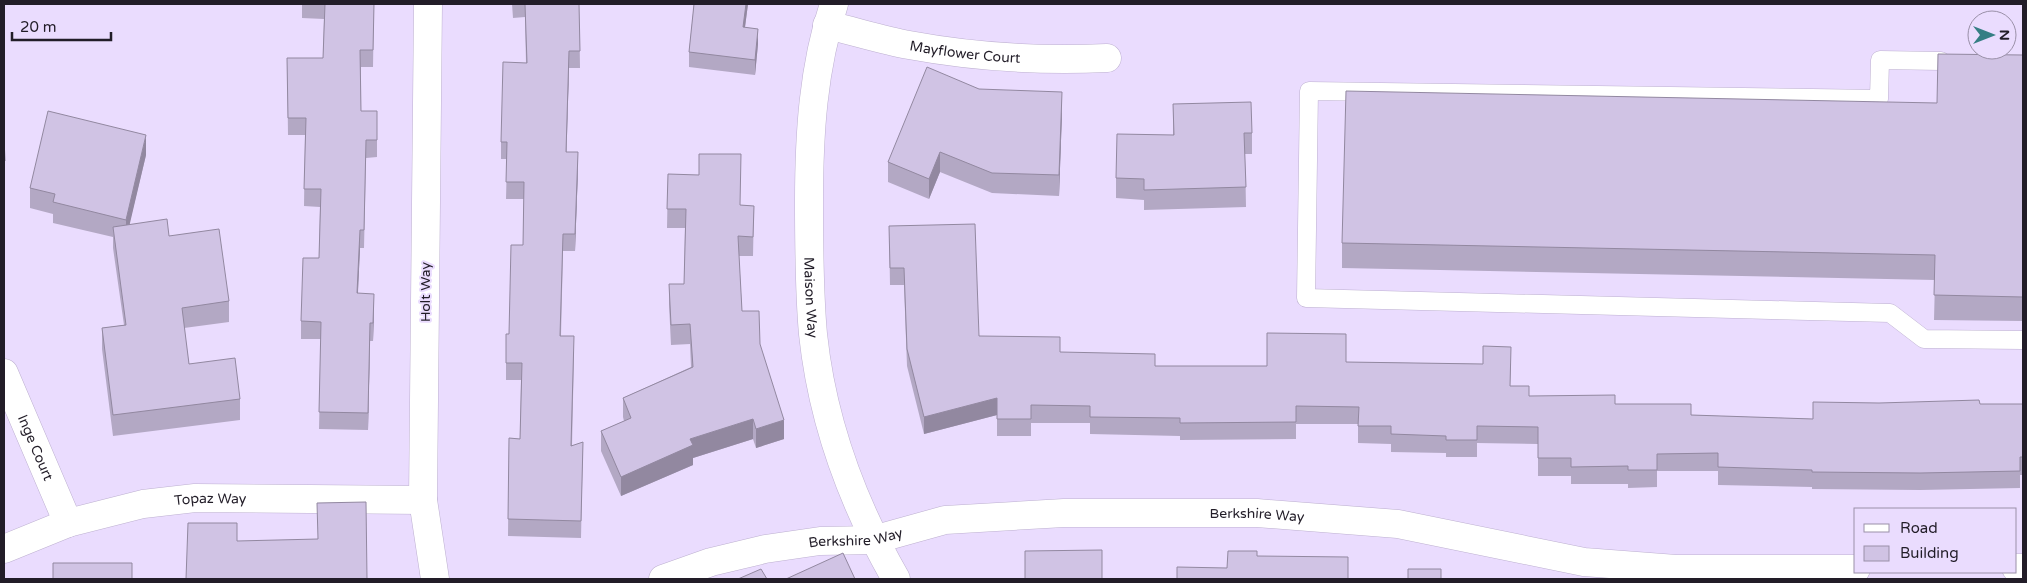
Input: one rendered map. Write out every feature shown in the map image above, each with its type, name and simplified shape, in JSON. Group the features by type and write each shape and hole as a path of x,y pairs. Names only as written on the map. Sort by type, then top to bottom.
{"street":[{"name":"Holt Way","path":"428,4 424,500 435,579"},
{"name":"Mayflower Court","path":"830,14 908,45 991,57 1075,60 1107,58"},
{"name":"Maison Way","path":"830,14 812,96 809,146 809,269 814,336 825,402 843,466 873,540 896,579"},
{"name":"Inge Court","path":"4,372 68,523"},
{"name":"Topaz Way","path":"4,548 68,523 142,504 195,498 424,500"},
{"name":"Berkshire Way","path":"663,579 711,562 765,549 820,542 873,540 945,520 1064,513 1257,513 1398,524 1594,562 1676,569 1854,568"}],"lane":[{"path":"1941,61 1880,60 1878,99 1309,91 1306,298 1890,313 1924,340 2023,340"}],"building":[{"path":"325,4 374,4 373,50 360,50 361,111 377,111 377,140 366,140 364,230 360,230 357,293 374,294 373,323 370,323 368,413 319,412 321,322 301,321 303,258 319,258 321,189 304,189 306,118 288,118 287,58 323,58"},
{"path":"525,4 579,4 580,51 569,51 566,152 578,152 575,234 563,234 560,336 574,336 571,446 583,442 581,521 508,519 509,438 520,439 522,363 506,363 506,334 509,334 511,245 523,245 524,182 506,182 507,142 501,142 503,62 527,63"},
{"path":"694,4 746,4 743,27 758,29 755,60 689,52"},
{"path":"1938,54 1967,54 1967,60 2017,60 2017,55 2023,55 2023,297 1934,295 1935,255 1342,243 1346,91 1937,103"},
{"path":"927,67 979,89 1062,92 1059,175 992,173 940,152 929,179 888,162"},
{"path":"1251,102 1252,133 1244,133 1246,187 1144,190 1144,179 1116,178 1117,134 1174,135 1173,104"},
{"path":"48,111 146,135 126,220 53,202 55,194 30,188"},
{"path":"699,154 741,154 740,205 754,206 753,237 738,236 742,311 759,311 760,344 784,420 756,429 753,419 690,439 693,445 621,477 601,431 631,418 623,398 693,367 690,324 671,325 669,284 684,284 686,209 667,209 668,174 699,175"},
{"path":"167,219 169,236 219,229 229,301 182,308 189,364 235,358 240,399 113,415 102,328 126,325 113,227"},
{"path":"975,224 979,336 1060,337 1060,352 1155,354 1155,366 1267,366 1267,333 1346,334 1346,362 1483,364 1483,346 1511,347 1510,386 1529,386 1529,396 1615,395 1615,404 1691,404 1691,415 1813,419 1813,402 1879,403 1979,400 1980,404 2023,404 2023,457 2020,457 2020,471 1920,473 1812,472 1812,470 1718,467 1718,453 1657,454 1657,470 1628,470 1628,466 1571,467 1571,458 1538,458 1538,427 1477,426 1477,440 1446,440 1446,436 1391,434 1391,426 1358,426 1359,407 1296,406 1296,422 1180,423 1180,418 1090,417 1090,406 1031,405 1031,419 997,419 997,398 924,417 907,349 904,268 890,268 889,226"},
{"path":"366,502 367,579 186,579 188,523 237,523 237,541 318,539 317,503"},
{"path":"1102,550 1102,579 1025,579 1025,551"},
{"path":"1228,551 1257,551 1257,556 1348,557 1348,579 1177,579 1177,567 1227,568"},
{"path":"843,553 855,579 786,579"},
{"path":"53,563 132,563 132,579 53,579"},
{"path":"761,569 767,579 738,579"},
{"path":"1408,569 1441,569 1441,579 1408,579"}]}
